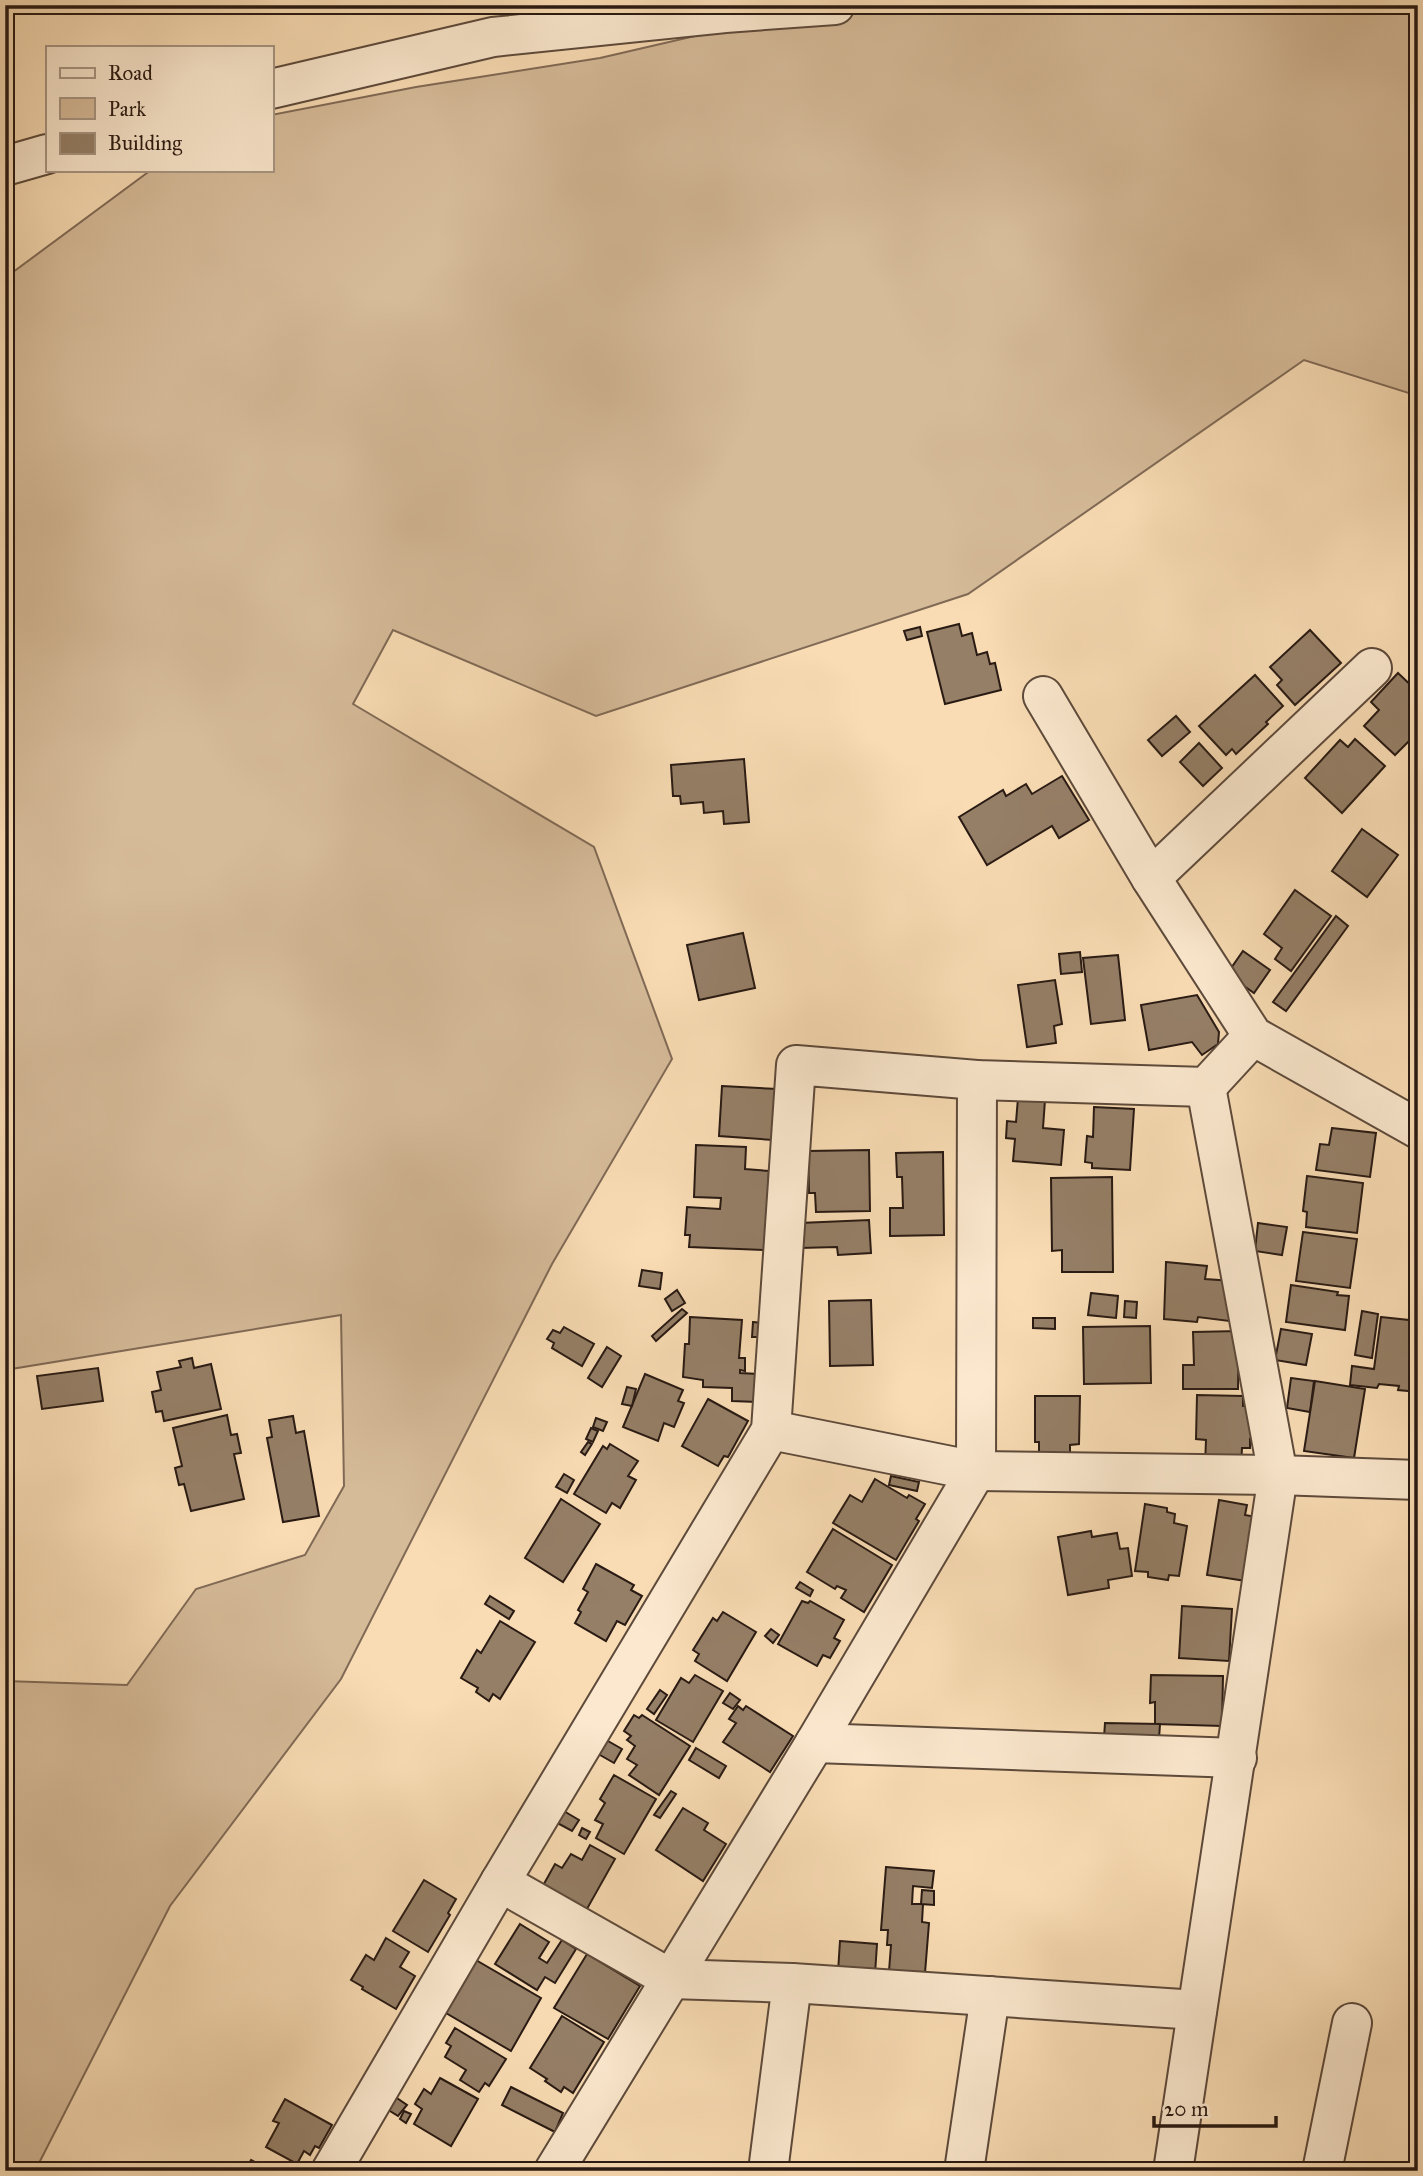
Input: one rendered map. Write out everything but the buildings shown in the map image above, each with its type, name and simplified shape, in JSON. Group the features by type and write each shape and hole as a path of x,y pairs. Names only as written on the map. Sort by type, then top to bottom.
{"street":[{"path":"273,89 493,37 725,13 835,5"},
{"path":"5,166 46,154"},
{"path":"1151,878 1372,668"},
{"path":"1043,696 1151,878 1253,1037 1418,1129"},
{"path":"331,2171 500,1882 771,1430 796,1065 977,1080 1206,1087 1253,1037"},
{"path":"554,2171 816,1743 976,1471 977,1080"},
{"path":"1173,2171 1278,1475 1206,1087"},
{"path":"771,1430 976,1471 1278,1475 1418,1480"},
{"path":"816,1743 1237,1758"},
{"path":"500,1882 671,1979 792,1983 1197,2010"},
{"path":"768,2171 792,1983"},
{"path":"964,2171 990,1996"},
{"path":"1322,2171 1352,2022"}],"green space":[{"path":"829,5 1418,5 1418,396 1304,360 968,594 596,716 393,630 353,704 594,847 672,1059 552,1264 341,1679 170,1906 35,2171 5,2171 5,1681 127,1685 196,1589 305,1555 344,1486 341,1315 5,1370 5,278 148,172 273,172 273,115 416,87 600,58"}]}
